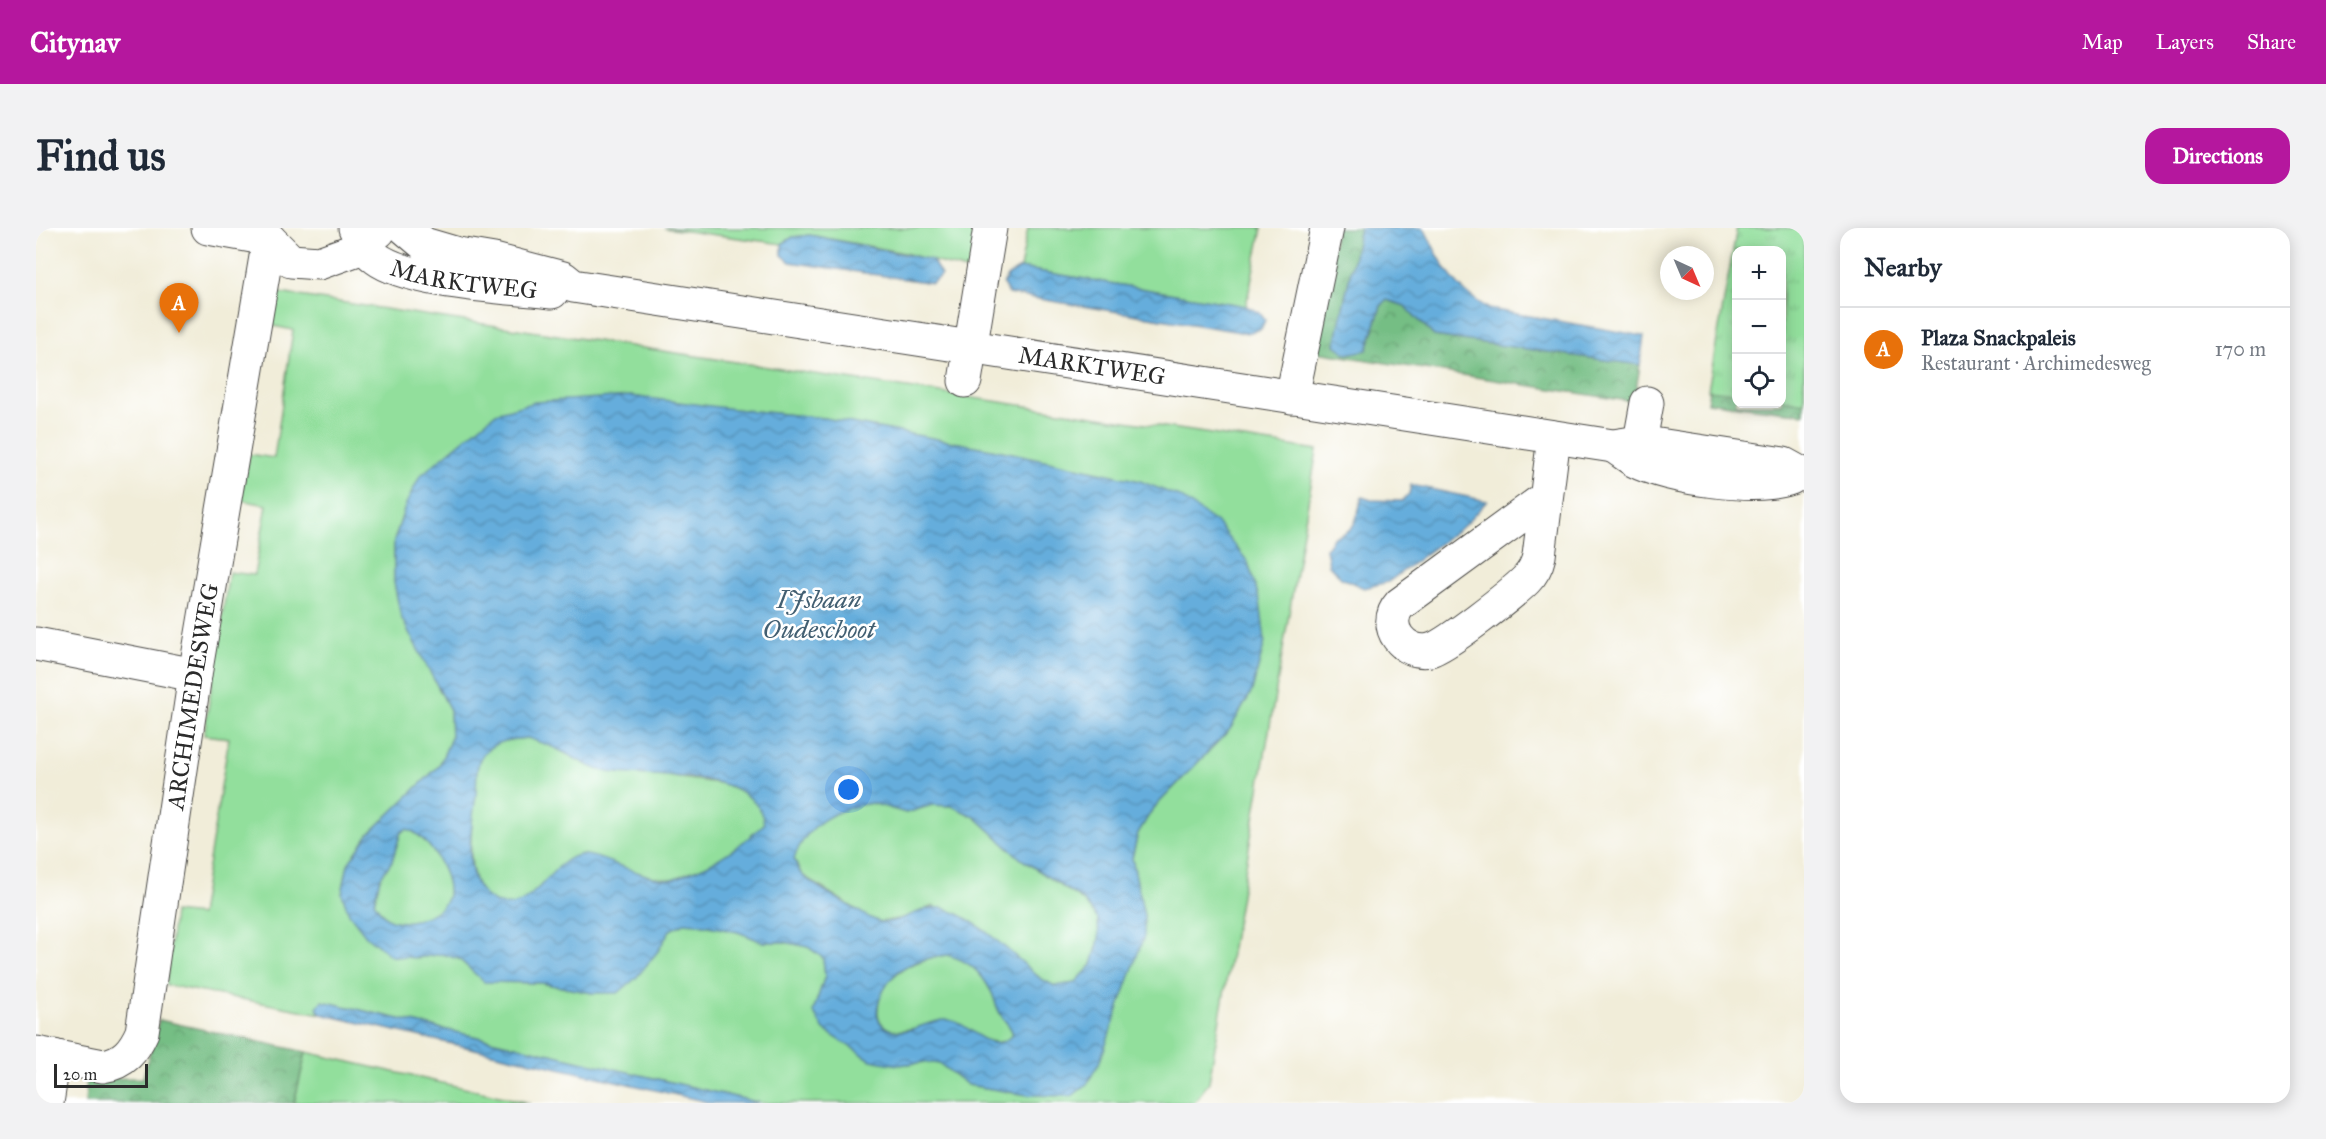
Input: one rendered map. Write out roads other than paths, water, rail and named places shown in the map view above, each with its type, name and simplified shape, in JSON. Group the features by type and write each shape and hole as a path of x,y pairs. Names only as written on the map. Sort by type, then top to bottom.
{"street":[{"path":"208,228 277,234"},
{"name":"MARKTWEG","path":"405,228 424,244 563,278 573,286 1554,436 1639,442 1784,464 1802,474"},
{"path":"966,381 990,228"},
{"path":"1292,397 1327,228"},
{"name":"MARKTWEG","path":"277,234 291,261 319,263 355,250 367,234 383,263 410,273 560,293 573,286"},
{"name":"ARCHIMEDESWEG","path":"45,1055 104,1066 114,1064 131,1052 142,1032 195,675 277,234"},
{"path":"1627,441 1647,403"},
{"path":"1545,498 1400,604 1391,620 1396,636 1406,645 1418,650 1430,650 1437,647 1526,580 1537,563 1554,436"},
{"path":"36,644 195,675"},
{"path":"45,1055 47,1103"}],"water":[{"path":"1360,228 1424,228 1449,274 1465,292 1489,309 1644,336 1640,365 1434,336 1405,306 1387,300 1381,306 1367,350 1347,354 1335,345"},
{"path":"810,235 932,260 941,275 932,283 790,262 782,255 782,244 793,237"},
{"path":"1020,268 1246,306 1259,312 1265,320 1261,329 1246,333 1009,294 1003,284 1007,276"},
{"name":"IJsbaan Oudeschoot","path":"631,396 824,418 1007,452 1140,481 1180,497 1218,524 1248,562 1260,601 1265,641 1252,691 1230,729 1152,810 1138,833 1132,858 1144,916 1144,936 1100,1061 1087,1084 1072,1096 1028,1095 968,1085 940,1064 926,1062 898,1065 871,1060 824,1030 813,1012 825,976 823,958 808,947 785,942 763,942 738,932 684,923 670,930 658,951 636,978 618,993 592,993 541,983 484,982 459,959 442,954 417,958 391,956 366,936 349,914 342,894 348,864 369,834 439,766 451,738 450,710 401,617 394,582 394,541 406,504 420,476 496,413 535,402","holes":["528,738 602,771 675,776 723,784 743,792 757,805 764,824 738,846 719,858 675,878 653,877 595,857 579,855 568,859 529,897 518,903 506,905 493,901 482,892 475,880 471,867 470,837 477,767 480,759 489,748 508,740","872,803 906,813 932,805 952,806 975,817 1021,859 1083,900 1098,919 1099,940 1092,965 1075,983 1055,986 1041,979 996,940 958,914 946,909 930,908 897,920 880,922 807,879 799,872 794,859 806,836 824,820 859,805","406,829 414,832 429,846 442,866 448,886 448,895 441,908 426,917 401,922 388,918 374,902 380,878 392,861 401,832","947,955 968,964 988,986 1013,1035 996,1043 987,1041 964,1026 947,1020 903,1031 889,1029 882,1024 877,1009 883,991 899,971 922,960"]},
{"path":"1411,485 1487,501 1466,524 1388,582 1364,588 1341,578 1329,565 1326,548 1334,537 1348,531 1355,523 1362,497 1371,500 1402,501 1409,494"},
{"path":"322,1001 761,1103 712,1103 321,1014 317,1008"}],"place":[{"name":"Plaza Snackpaleis","path":"179,333"}]}
